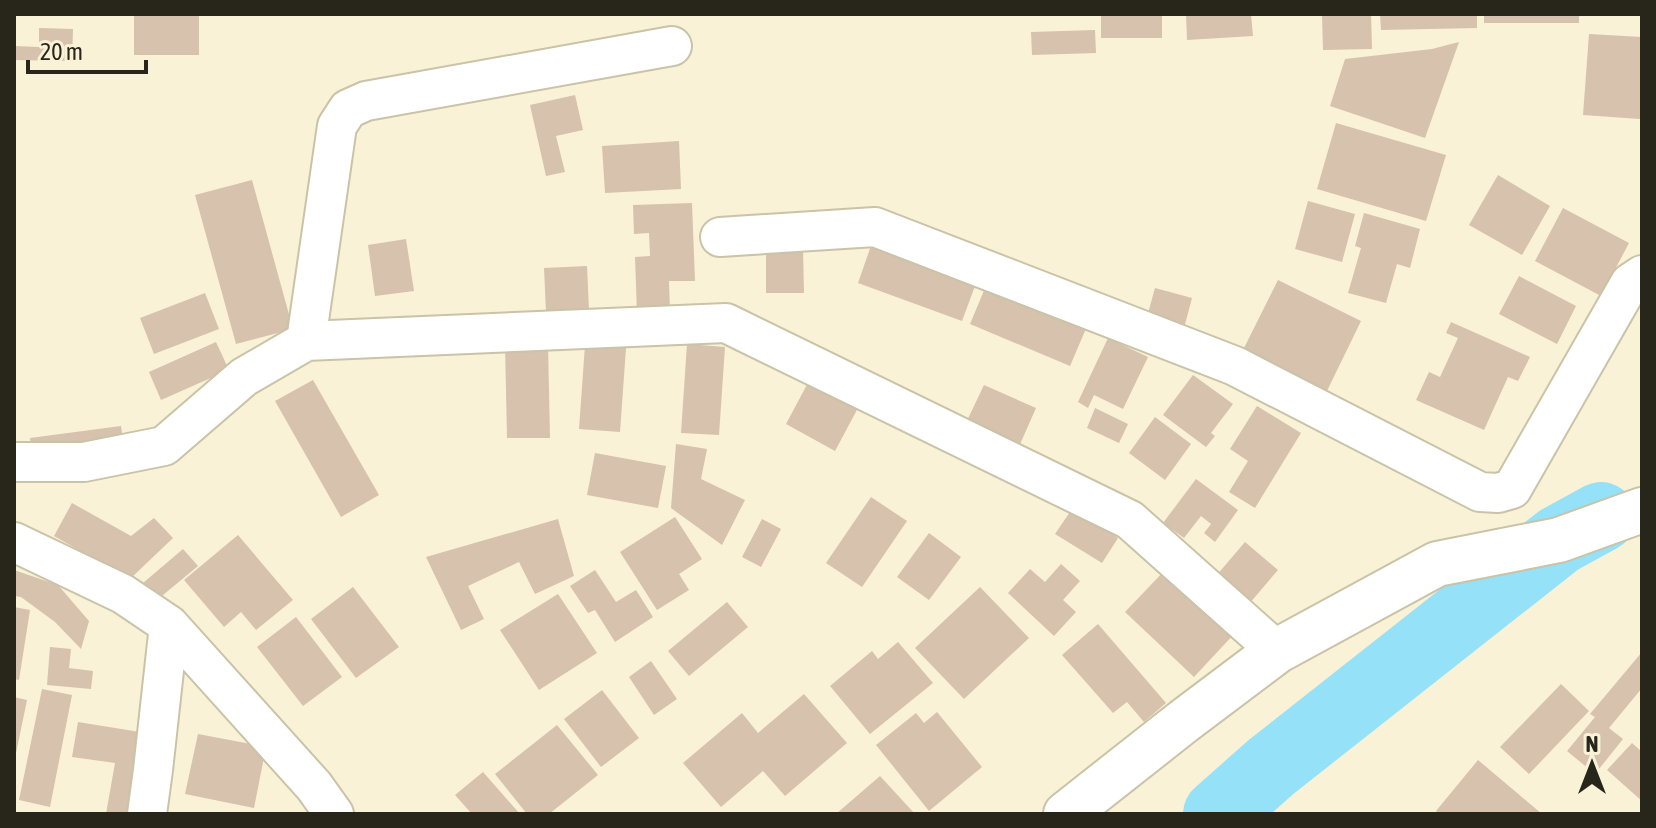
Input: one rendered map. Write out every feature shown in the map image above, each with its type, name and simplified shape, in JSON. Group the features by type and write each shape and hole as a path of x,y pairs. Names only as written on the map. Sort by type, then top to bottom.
{"street":[{"path":"306,341 337,126 348,109 366,101 672,46"},
{"path":"720,237 875,227 1235,366 1480,492 1498,493 1512,489 1630,283 1642,275"},
{"path":"14,462 84,462 164,446 244,377 306,341 726,323 1130,520 1277,651"},
{"path":"1066,814 1277,651 1437,564 1559,540 1642,510"},
{"path":"14,542 123,594 169,625 314,786 334,814"},
{"path":"147,814 169,625"}],"building":[{"path":"134,14 199,14 199,55 134,55"},
{"path":"1101,14 1162,14 1162,38 1101,38"},
{"path":"1186,14 1251,14 1253,36 1187,40"},
{"path":"1322,14 1371,14 1372,49 1323,50"},
{"path":"1380,14 1477,14 1477,28 1381,30"},
{"path":"1484,14 1579,14 1579,23 1484,23"},
{"path":"39,28 73,29 72,61 14,60 14,46 39,47"},
{"path":"1095,30 1096,53 1032,55 1031,32"},
{"path":"1589,34 1642,37 1640,119 1583,115"},
{"path":"1459,42 1425,138 1330,106 1345,59 1432,49"},
{"path":"575,95 583,130 556,136 565,172 546,176 530,105"},
{"path":"1336,123 1446,155 1426,221 1317,189"},
{"path":"679,141 681,189 605,193 602,146"},
{"path":"1498,175 1550,206 1522,255 1469,225"},
{"path":"252,180 293,329 236,344 195,195"},
{"path":"1308,201 1355,214 1342,262 1295,249"},
{"path":"692,203 695,281 669,281 670,312 637,314 635,257 650,256 649,233 634,234 633,205"},
{"path":"1563,208 1629,243 1601,296 1535,261"},
{"path":"1364,213 1420,229 1410,268 1397,264 1386,303 1348,293 1361,248 1355,246"},
{"path":"406,239 414,291 375,296 368,245"},
{"path":"873,240 978,278 962,321 858,283"},
{"path":"803,248 804,293 766,293 766,249"},
{"path":"587,266 589,310 546,312 544,268"},
{"path":"1519,276 1576,306 1557,344 1499,314"},
{"path":"1278,280 1361,321 1325,395 1241,354"},
{"path":"988,281 1088,324 1070,366 970,324"},
{"path":"1155,288 1192,298 1184,328 1147,317"},
{"path":"205,293 219,329 154,354 140,318"},
{"path":"1451,322 1530,357 1518,381 1508,377 1484,430 1416,400 1429,372 1440,377 1458,338 1446,333"},
{"path":"1108,338 1148,357 1123,409 1094,395 1088,408 1078,402"},
{"path":"216,342 229,370 161,400 149,372"},
{"path":"505,344 548,344 550,438 507,438"},
{"path":"687,344 725,347 719,435 681,433"},
{"path":"585,345 626,348 620,432 579,429"},
{"path":"1193,375 1233,404 1211,433 1215,436 1206,447 1163,415"},
{"path":"810,379 859,406 835,451 786,424"},
{"path":"313,380 379,495 341,517 275,401"},
{"path":"984,385 1036,408 1017,451 964,427"},
{"path":"1257,406 1301,433 1255,508 1229,492 1248,461 1230,449"},
{"path":"1095,408 1128,424 1119,443 1087,428"},
{"path":"1155,417 1191,444 1165,480 1129,453"},
{"path":"121,426 124,447 33,459 30,438"},
{"path":"676,444 707,449 701,479 745,500 722,545 671,508"},
{"path":"595,453 666,466 658,508 587,495"},
{"path":"1196,479 1238,510 1215,542 1204,533 1211,524 1201,516 1184,538 1163,523"},
{"path":"871,497 907,521 862,587 826,563"},
{"path":"72,503 131,536 154,518 173,538 130,579 54,536"},
{"path":"1072,509 1118,538 1102,563 1055,534"},
{"path":"675,517 702,559 679,574 689,590 657,610 620,552"},
{"path":"558,519 574,576 535,594 519,562 468,586 484,619 461,630 426,557"},
{"path":"762,519 781,529 761,567 742,557"},
{"path":"929,533 961,557 929,600 897,577"},
{"path":"238,535 293,600 256,630 241,612 224,627 184,580"},
{"path":"1245,542 1278,570 1243,611 1210,583"},
{"path":"183,549 198,566 157,600 143,583"},
{"path":"1061,564 1080,581 1063,600 1076,612 1054,636 1008,593 1030,569 1045,582"},
{"path":"1167,568 1235,633 1194,677 1125,612"},
{"path":"14,570 58,585 89,621 81,649 55,622 21,597 14,596"},
{"path":"595,570 616,602 636,590 653,617 615,642 595,610 588,613 570,586"},
{"path":"353,587 399,647 356,678 311,619"},
{"path":"980,587 1029,638 964,699 915,648"},
{"path":"558,594 597,653 539,690 500,630"},
{"path":"727,602 748,627 689,676 668,651"},
{"path":"14,607 30,610 19,680 14,679"},
{"path":"296,617 342,677 303,706 257,647"},
{"path":"1098,624 1166,703 1144,722 1127,702 1113,713 1062,655"},
{"path":"898,642 933,683 870,734 830,686 872,651 878,659"},
{"path":"50,647 71,649 69,668 93,671 91,689 47,685"},
{"path":"1642,652 1642,688 1609,728 1623,739 1595,774 1567,751 1595,717 1590,714"},
{"path":"651,661 677,699 654,715 629,677"},
{"path":"1561,684 1589,711 1529,774 1500,747"},
{"path":"42,689 72,695 50,807 19,800"},
{"path":"602,690 639,738 601,767 564,719"},
{"path":"804,694 847,743 785,796 763,771 721,807 683,763 742,713 758,733"},
{"path":"14,697 27,700 15,758 14,758"},
{"path":"937,712 982,767 929,811 876,745 916,713 924,723"},
{"path":"78,722 146,733 133,814 106,814 115,763 72,757"},
{"path":"557,725 598,775 549,814 527,814 495,774"},
{"path":"198,734 266,747 254,808 185,794"},
{"path":"1632,743 1642,752 1642,801 1607,770"},
{"path":"1478,760 1542,814 1439,814 1436,811"},
{"path":"483,772 520,814 472,814 455,795"},
{"path":"880,776 915,814 836,814"}],"waterway":[{"path":"1218,814 1271,767 1559,540 1601,517"}]}
